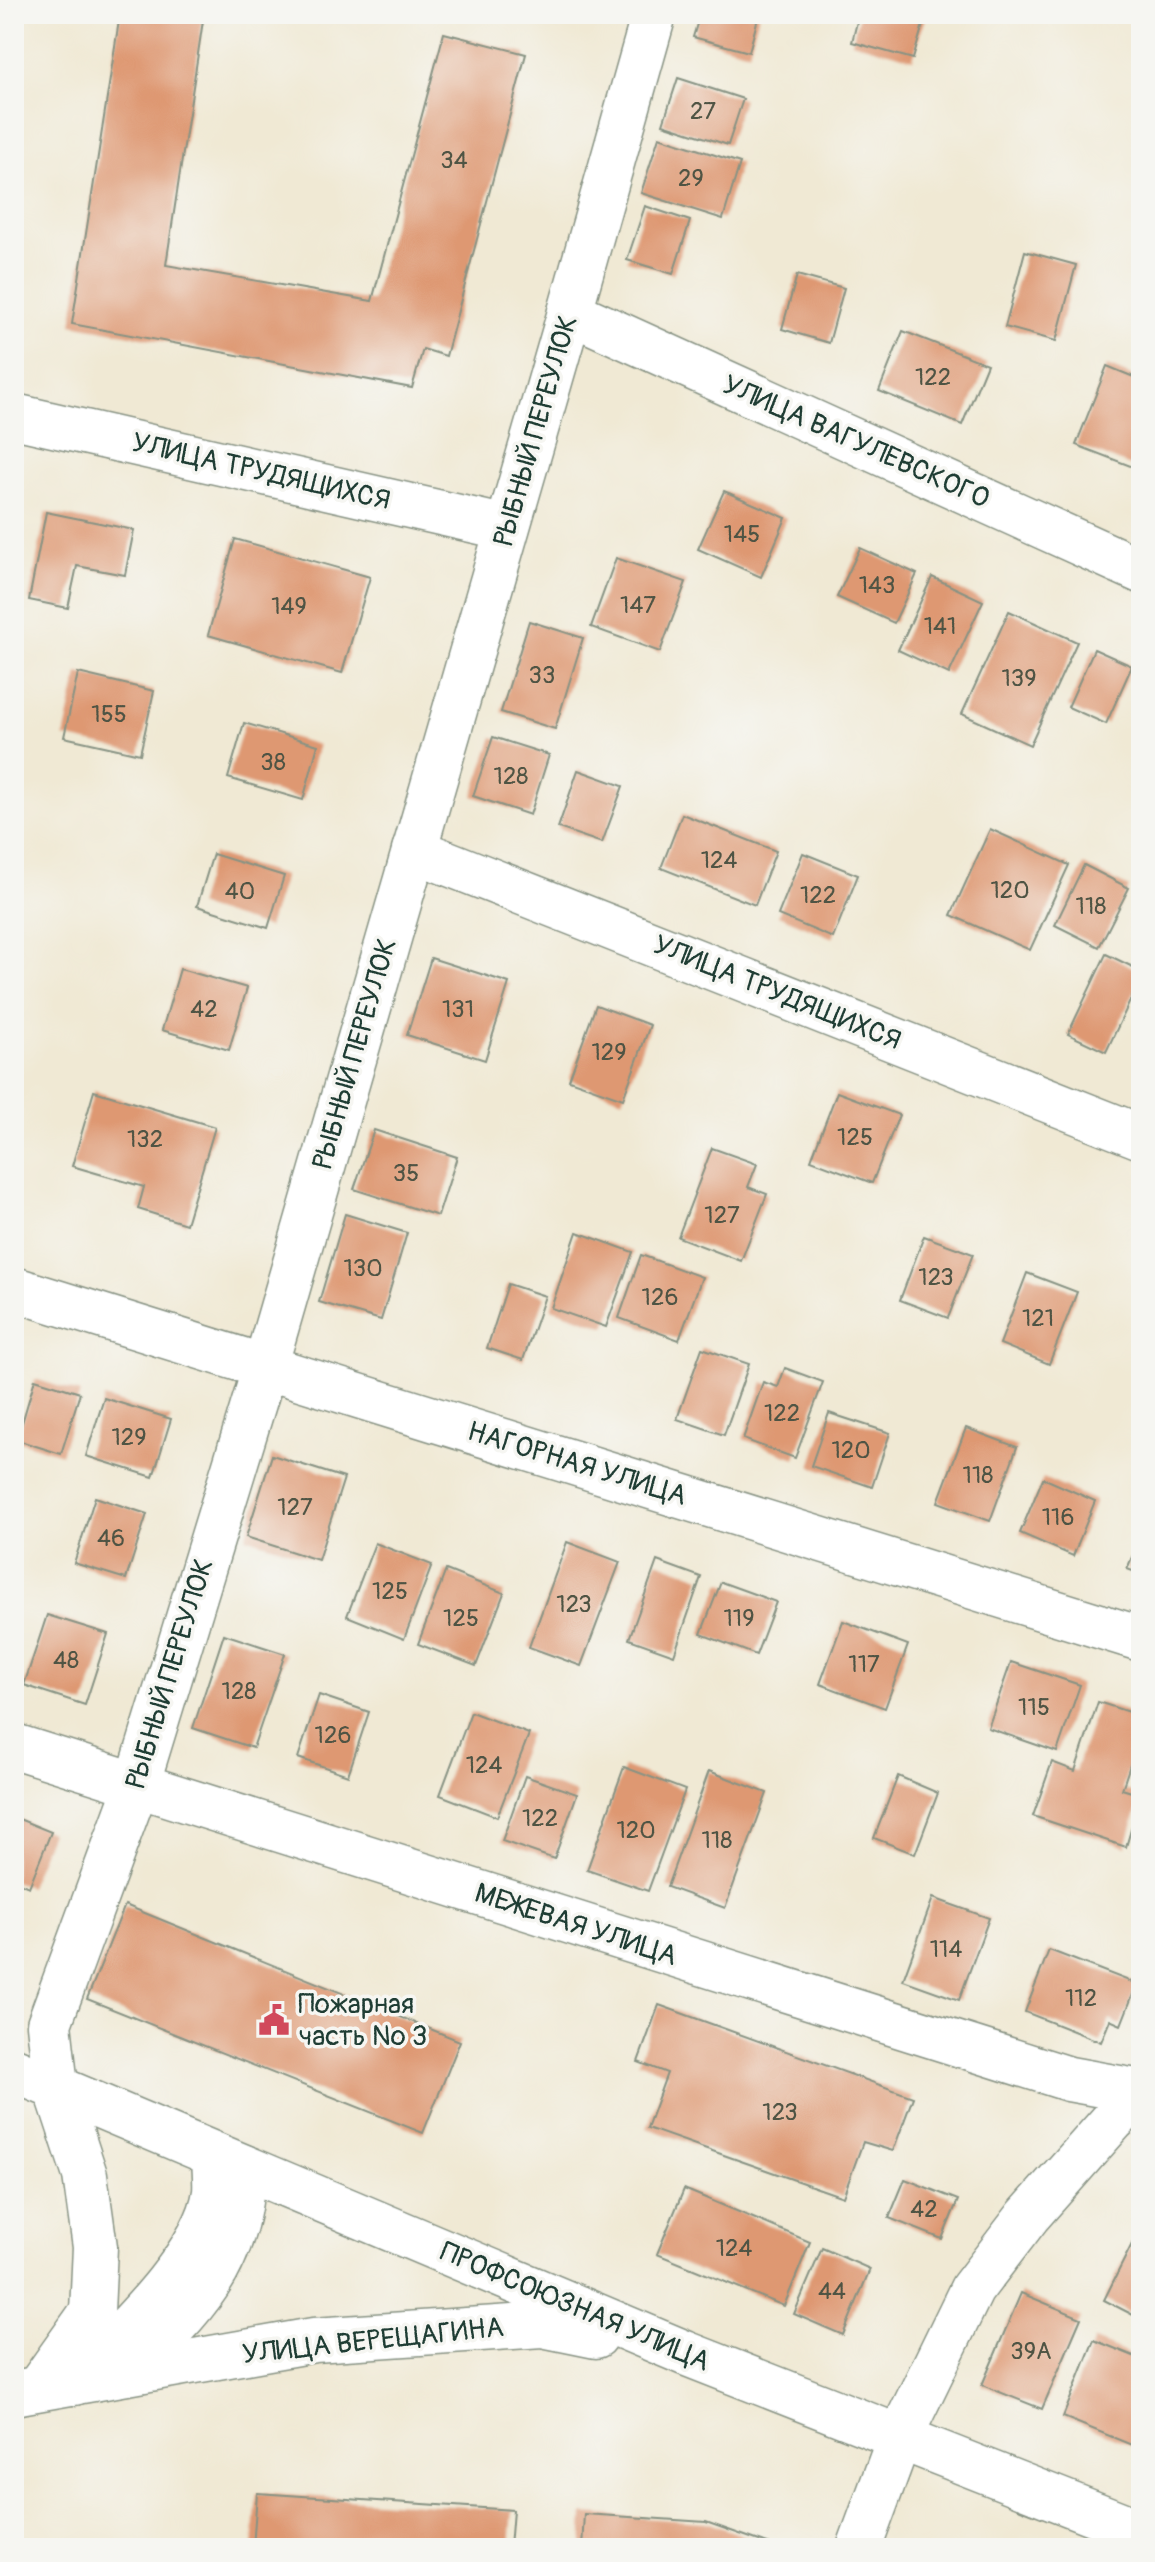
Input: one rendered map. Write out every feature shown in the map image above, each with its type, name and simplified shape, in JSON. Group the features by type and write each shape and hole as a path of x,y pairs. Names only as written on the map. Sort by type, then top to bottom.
{"street":[{"name":"РЫБНЫЙ ПЕРЕУЛОК","path":"42,2388 92,2312 95,2247 85,2175 56,2087 49,2024 137,1785 265,1367 654,14"},
{"name":"УЛИЦА ВАГУЛЕВСКОГО","path":"570,312 1141,571"},
{"name":"УЛИЦА ТРУДЯЩИХСЯ","path":"14,416 507,528"},
{"name":"УЛИЦА ТРУДЯЩИХСЯ","path":"414,850 1141,1137"},
{"name":"НАГОРНАЯ УЛИЦА","path":"14,1289 1141,1639"},
{"name":"МЕЖЕВАЯ УЛИЦА","path":"14,1746 1039,2070 1141,2093"},
{"name":"ПРОФСОЮЗНАЯ УЛИЦА","path":"14,2070 685,2353 1141,2532"},
{"path":"859,2548 899,2439 972,2289 1028,2216 1141,2093"},
{"path":"127,2372 176,2326 210,2283 236,2229 242,2200 228,2161"},
{"path":"42,2388 159,2295 204,2228 228,2161"},
{"name":"УЛИЦА ВЕРЕЩАГИНА","path":"42,2388 314,2340 542,2325 685,2353"}],"building":[{"path":"120,14 204,14 166,265 372,301 444,33 526,54 446,356 423,349 412,388 72,324"},
{"path":"700,14 759,14 749,52 693,37"},
{"path":"859,14 926,14 913,59 852,42"},
{"path":"678,78 743,99 728,145 663,124"},
{"path":"659,137 740,163 723,219 641,193"},
{"path":"645,206 690,221 673,274 627,260"},
{"path":"1025,251 1076,265 1056,341 1005,327"},
{"path":"797,275 844,288 829,343 782,329"},
{"path":"903,331 987,364 962,425 879,391"},
{"path":"1107,366 1141,380 1141,447 1133,467 1076,445"},
{"path":"724,491 786,518 761,577 698,549"},
{"path":"46,512 134,530 125,575 77,566 68,608 29,600"},
{"path":"235,539 370,577 342,673 208,635"},
{"path":"860,548 917,574 894,623 837,597"},
{"path":"616,558 686,582 660,652 591,627"},
{"path":"932,577 983,601 949,674 898,650"},
{"path":"1009,611 1077,642 1030,745 962,714"},
{"path":"529,621 583,638 555,729 501,712"},
{"path":"1094,649 1132,666 1106,724 1068,707"},
{"path":"78,673 154,691 140,754 64,737"},
{"path":"244,723 318,745 303,800 228,778"},
{"path":"493,737 549,755 530,815 473,796"},
{"path":"578,770 623,786 602,843 558,828"},
{"path":"682,814 776,851 755,905 661,868"},
{"path":"990,829 1069,865 1030,950 951,915"},
{"path":"803,853 858,875 833,938 778,915"},
{"path":"213,854 284,876 268,928 197,906"},
{"path":"1084,865 1129,888 1099,947 1055,925"},
{"path":"1106,954 1141,971 1141,978 1106,1052 1068,1034"},
{"path":"431,958 509,983 485,1060 407,1035"},
{"path":"180,969 247,988 229,1050 162,1030"},
{"path":"596,1005 650,1025 623,1099 569,1080"},
{"path":"94,1091 215,1127 186,1224 138,1209 144,1187 72,1166"},
{"path":"837,1092 899,1115 872,1183 811,1160"},
{"path":"374,1130 457,1157 438,1216 354,1189"},
{"path":"712,1148 757,1164 748,1187 767,1194 741,1261 678,1237"},
{"path":"345,1214 407,1233 381,1320 319,1302"},
{"path":"577,1232 633,1252 606,1327 551,1308"},
{"path":"924,1236 973,1254 948,1318 900,1300"},
{"path":"641,1255 702,1277 679,1340 619,1318"},
{"path":"1027,1273 1077,1292 1049,1364 1000,1344"},
{"path":"508,1284 545,1296 523,1360 487,1348"},
{"path":"702,1348 749,1364 724,1435 677,1419"},
{"path":"785,1368 823,1382 795,1458 743,1439 763,1382 778,1387"},
{"path":"35,1379 80,1393 61,1454 17,1440"},
{"path":"104,1398 171,1419 153,1477 86,1456"},
{"path":"829,1413 890,1433 872,1487 811,1466"},
{"path":"966,1428 1017,1447 990,1521 938,1502"},
{"path":"272,1455 344,1478 318,1560 246,1537"},
{"path":"1043,1478 1095,1501 1073,1556 1020,1533"},
{"path":"95,1497 147,1514 126,1579 74,1563"},
{"path":"1141,1536 1141,1574 1127,1569"},
{"path":"567,1542 620,1562 581,1666 529,1647"},
{"path":"375,1543 432,1565 404,1639 347,1616"},
{"path":"657,1561 701,1577 674,1655 629,1639"},
{"path":"446,1570 504,1593 476,1666 418,1644"},
{"path":"721,1582 776,1602 756,1655 701,1634"},
{"path":"47,1615 108,1634 85,1705 24,1685"},
{"path":"843,1621 908,1645 885,1708 820,1684"},
{"path":"224,1634 285,1654 253,1748 193,1728"},
{"path":"1011,1662 1080,1685 1057,1752 988,1728"},
{"path":"319,1695 369,1712 348,1775 298,1758"},
{"path":"1098,1702 1141,1716 1141,1732 1122,1789 1141,1795 1126,1847 1033,1816 1052,1762 1075,1771"},
{"path":"471,1712 529,1734 497,1817 440,1795"},
{"path":"624,1767 685,1790 648,1891 587,1870"},
{"path":"709,1771 767,1793 725,1908 667,1887"},
{"path":"525,1776 577,1794 554,1859 502,1841"},
{"path":"898,1776 938,1793 915,1854 874,1838"},
{"path":"14,1817 51,1832 29,1887 14,1881"},
{"path":"933,1898 989,1918 959,2000 903,1980"},
{"name":"Пожарная часть № 3","path":"125,1905 460,2041 423,2133 87,1999"},
{"path":"1049,1950 1137,1984 1121,2025 1110,2020 1101,2042 1025,2012"},
{"path":"659,2005 913,2097 893,2151 863,2142 843,2197 647,2128 667,2073 638,2062"},
{"path":"905,2179 958,2200 942,2239 889,2218"},
{"path":"684,2189 810,2242 784,2306 657,2254"},
{"path":"1141,2226 1141,2319 1104,2300"},
{"path":"822,2248 870,2269 843,2335 794,2314"},
{"path":"1021,2293 1081,2318 1042,2409 982,2385"},
{"path":"1094,2340 1141,2359 1139,2448 1063,2417"},
{"path":"257,2493 513,2510 510,2548 253,2548"},
{"path":"584,2514 706,2522 779,2548 582,2548"}],"place":[{"name":"Пожарная часть № 3","path":"274,2020"}]}
